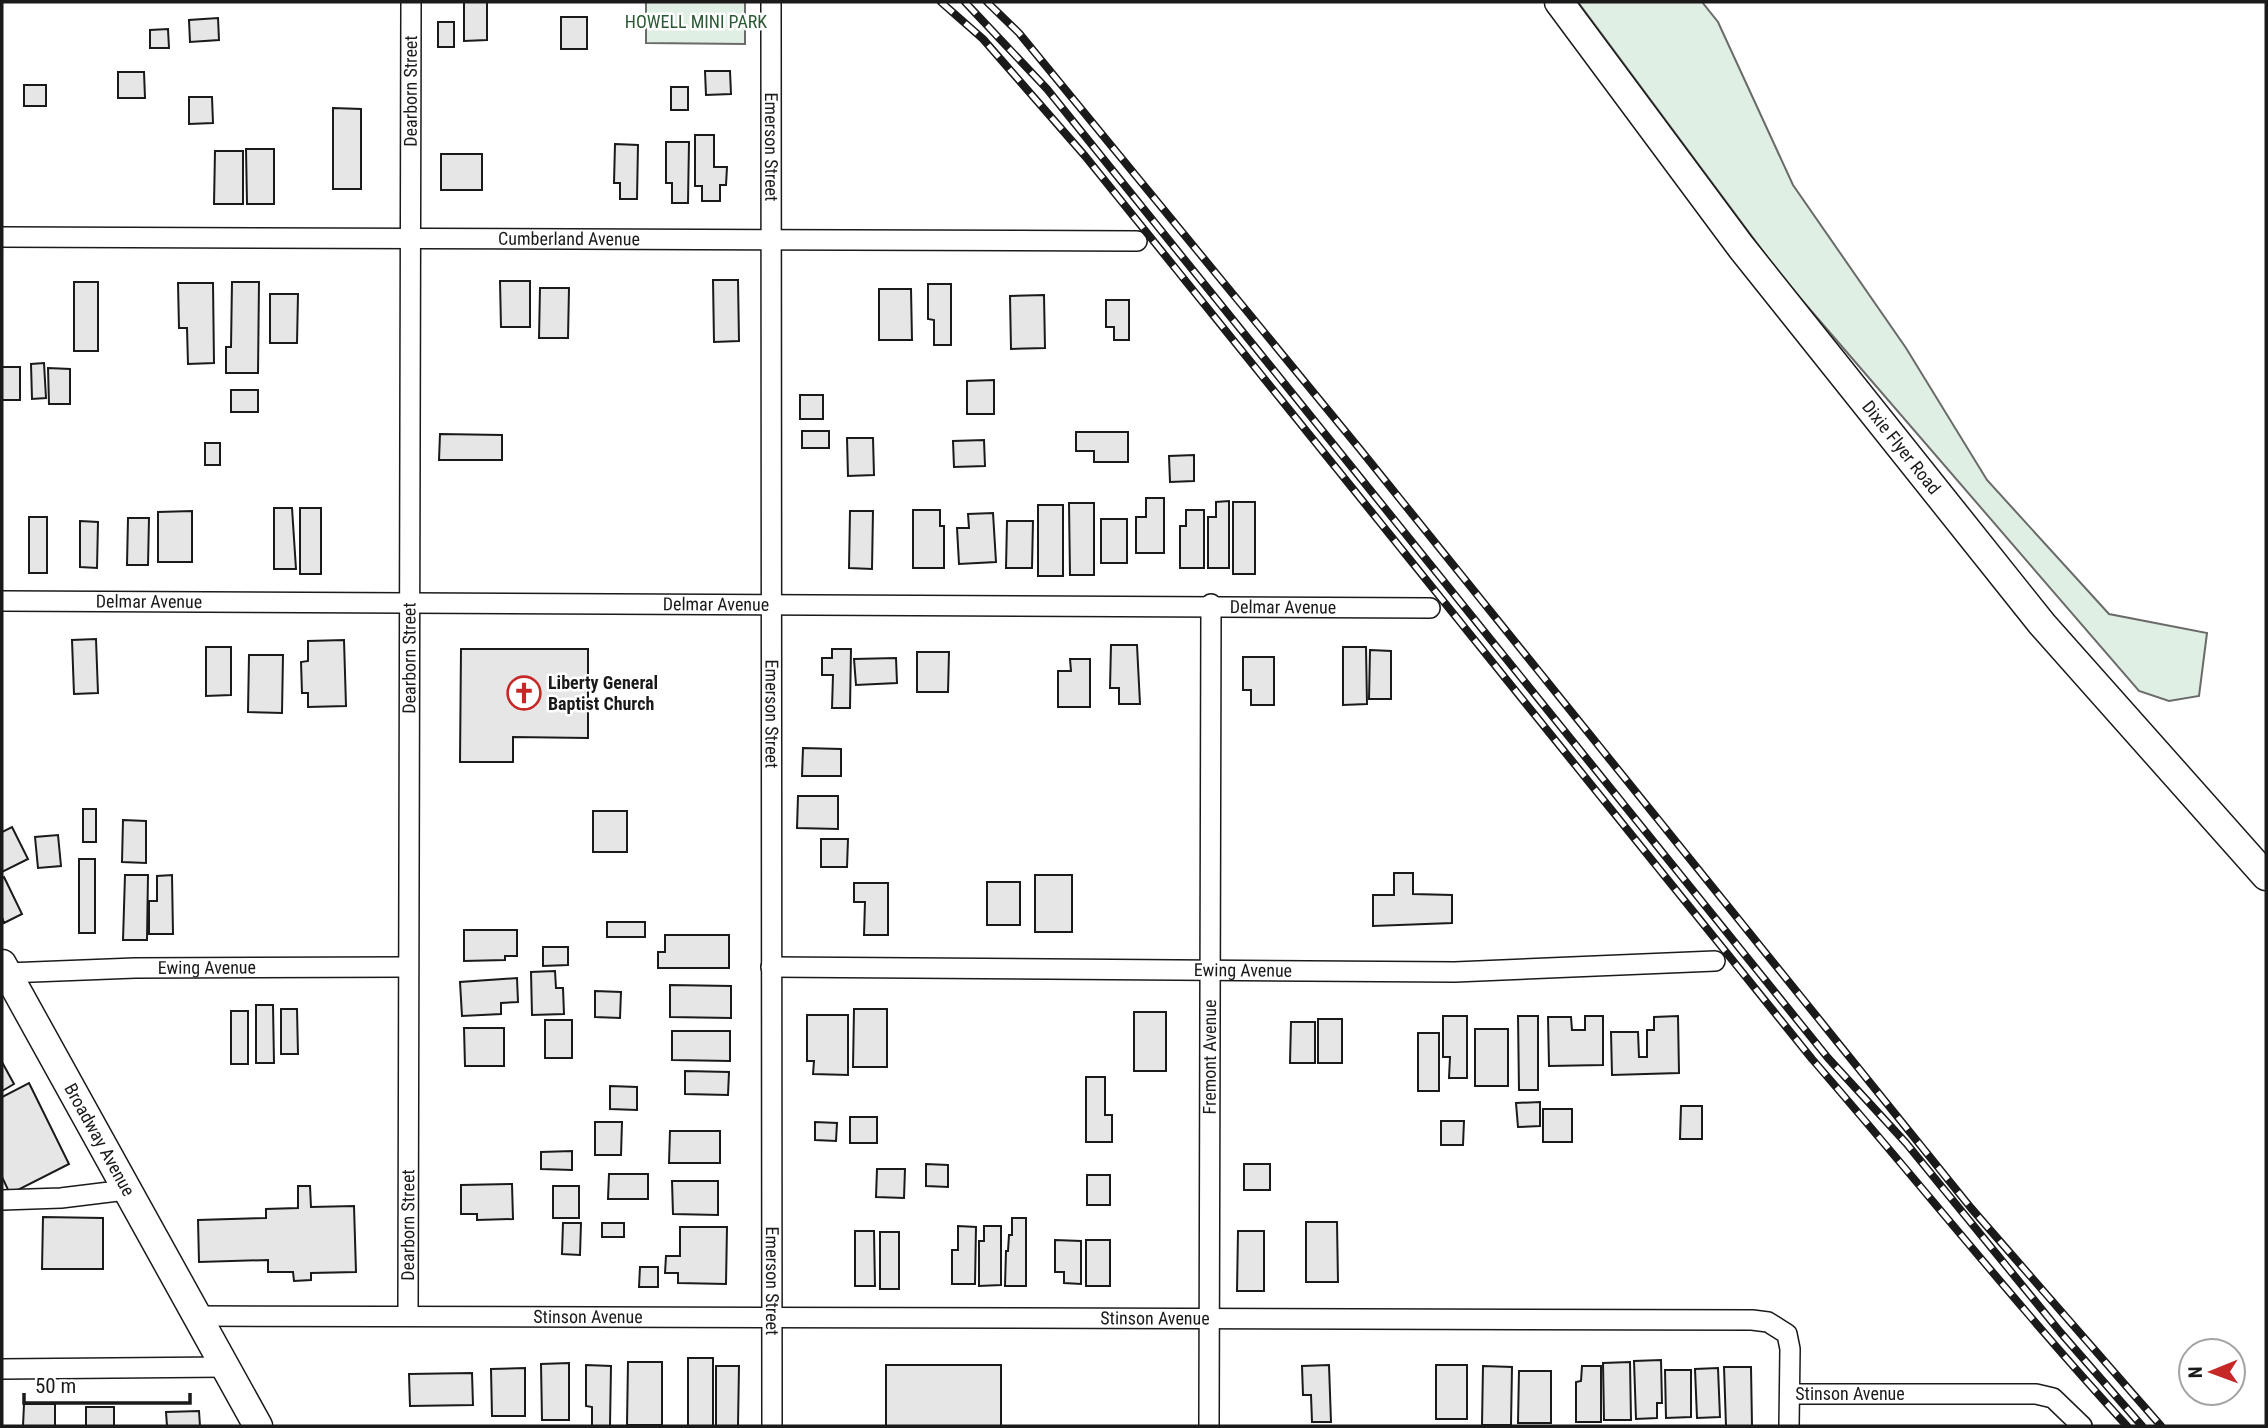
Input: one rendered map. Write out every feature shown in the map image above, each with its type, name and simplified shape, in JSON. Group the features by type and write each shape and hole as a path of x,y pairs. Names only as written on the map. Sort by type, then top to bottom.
{"street":[{"name":"Dearborn Street","path":"408,1316 411,2"},
{"name":"Emerson Street","path":"771,2 772,1426"},
{"name":"Dixie Flyer Road","path":"1559,2 1741,247 2042,624 2266,876"},
{"name":"Cumberland Avenue","path":"2,237 771,238 1138,242"},
{"name":"Delmar Avenue","path":"2,601 1211,604 1430,608"},
{"name":"Fremont Avenue","path":"1209,1426 1211,604"},
{"name":"Ewing Avenue","path":"771,967 1455,972 1715,961"},
{"name":"Ewing Avenue","path":"4,968 407,967"},
{"name":"Broadway Avenue","path":"4,968 225,1367"},
{"path":"2,1200 61,1198 126,1190"},
{"name":"Stinson Avenue","path":"196,1316 1209,1319 1388,1317 1768,1322 1787,1334 1790,1394 2036,1394 2053,1398 2082,1426"},
{"path":"2,1369 225,1367 258,1426"},
{"path":"1789,1426 1790,1394"}],"green space":[{"name":"HOWELL MINI PARK","path":"646,2 745,2 745,44 646,43"},
{"path":"1578,2 1702,2 1718,22 1793,185 1906,348 1987,480 2109,614 2207,633 2199,696 2169,701 2139,691 1782,277"}],"building":[{"path":"464,2 487,2 487,40 464,41"},
{"path":"561,17 587,17 587,49 561,49"},
{"path":"218,18 219,40 190,42 189,20"},
{"path":"438,22 454,22 454,47 438,47"},
{"path":"168,29 169,48 150,48 150,30"},
{"path":"705,71 730,71 731,94 706,95"},
{"path":"118,72 144,72 145,98 118,98"},
{"path":"24,85 46,85 46,106 24,106"},
{"path":"671,87 688,87 688,110 671,110"},
{"path":"189,97 212,97 213,123 189,124"},
{"path":"333,108 361,109 361,189 333,189"},
{"path":"695,135 714,135 714,167 727,167 726,185 720,185 720,201 702,201 702,186 695,186"},
{"path":"666,142 689,142 688,203 672,203 672,183 666,183"},
{"path":"615,144 638,145 637,199 620,199 620,183 614,183"},
{"path":"246,149 274,149 274,204 247,204"},
{"path":"215,151 243,151 243,204 214,204"},
{"path":"441,154 482,154 482,190 441,190"},
{"path":"713,280 738,280 739,341 714,342"},
{"path":"500,281 530,281 530,327 501,327"},
{"path":"74,282 98,282 98,351 74,351"},
{"path":"232,282 259,282 258,373 226,373 226,347 231,347"},
{"path":"178,283 213,283 214,363 188,364 187,328 179,328"},
{"path":"928,284 951,284 951,345 934,345 934,320 928,319"},
{"path":"540,288 569,288 568,338 539,338"},
{"path":"879,289 911,289 912,340 879,340"},
{"path":"270,294 298,294 297,343 270,343"},
{"path":"1044,295 1045,348 1011,349 1010,296"},
{"path":"1106,300 1129,300 1129,340 1114,340 1114,327 1106,327"},
{"path":"44,363 46,398 32,399 31,364"},
{"path":"2,367 20,367 20,400 2,400"},
{"path":"48,368 70,369 70,404 49,404"},
{"path":"994,380 994,414 967,414 967,381"},
{"path":"231,390 258,390 258,412 231,412"},
{"path":"800,395 823,395 823,419 800,419"},
{"path":"802,431 829,431 829,448 802,448"},
{"path":"1076,432 1128,432 1128,462 1094,462 1094,451 1076,451"},
{"path":"440,434 502,435 502,460 439,460"},
{"path":"847,438 873,438 874,475 848,476"},
{"path":"984,440 985,466 954,467 953,441"},
{"path":"205,443 220,443 220,465 205,465"},
{"path":"1194,455 1194,481 1170,482 1169,456"},
{"path":"1146,498 1164,498 1164,553 1136,553 1136,517 1146,517"},
{"path":"1229,501 1229,568 1208,568 1208,517 1216,517 1216,502"},
{"path":"1233,502 1255,502 1255,574 1233,574"},
{"path":"1069,503 1094,503 1094,575 1070,575"},
{"path":"1038,505 1063,505 1063,576 1038,576"},
{"path":"274,508 292,508 296,569 274,569"},
{"path":"300,508 321,508 321,574 300,574"},
{"path":"913,510 940,510 940,526 944,526 944,568 913,568"},
{"path":"1186,510 1204,510 1204,568 1180,568 1180,526 1186,526"},
{"path":"192,511 192,562 158,562 158,512"},
{"path":"850,511 873,511 872,569 849,568"},
{"path":"993,513 996,562 959,564 957,528 969,528 968,514"},
{"path":"29,517 47,517 47,573 29,573"},
{"path":"128,518 149,518 148,565 127,565"},
{"path":"1101,519 1127,519 1127,563 1101,563"},
{"path":"80,521 98,522 97,568 80,567"},
{"path":"1007,521 1033,521 1032,568 1006,568"},
{"path":"96,639 98,693 74,694 72,640"},
{"path":"344,640 346,706 308,707 308,693 302,693 301,662 308,661 308,641"},
{"path":"1111,645 1137,645 1140,704 1119,704 1119,688 1110,688"},
{"path":"206,647 231,647 231,695 206,696"},
{"path":"1343,647 1366,647 1367,704 1343,705"},
{"name":"Liberty General Baptist Church","path":"461,649 588,649 588,738 513,737 513,762 460,762"},
{"path":"832,649 851,649 850,708 832,708 833,675 822,675 822,658 832,658"},
{"path":"1370,650 1391,651 1391,699 1369,699"},
{"path":"917,652 949,652 948,692 917,692"},
{"path":"249,655 283,655 282,713 248,712"},
{"path":"1243,657 1274,657 1274,705 1251,705 1251,690 1243,690"},
{"path":"896,658 897,683 856,685 854,659"},
{"path":"1070,659 1090,659 1090,707 1058,707 1058,671 1071,671"},
{"path":"803,748 841,749 841,776 802,776"},
{"path":"798,796 838,796 838,829 797,828"},
{"path":"83,809 96,809 96,842 83,842"},
{"path":"593,811 627,811 627,852 593,852"},
{"path":"123,820 146,821 146,863 122,862"},
{"path":"12,827 28,859 2,872 2,832"},
{"path":"58,835 61,866 38,868 35,837"},
{"path":"821,839 848,839 847,867 821,867"},
{"path":"79,859 95,859 95,933 79,933"},
{"path":"1394,873 1413,873 1413,894 1452,895 1452,923 1373,926 1373,895 1394,895"},
{"path":"125,875 148,875 147,940 123,940"},
{"path":"172,875 173,934 149,934 149,901 157,901 157,876"},
{"path":"1035,875 1072,875 1072,932 1035,932"},
{"path":"4,877 22,914 4,923 2,878"},
{"path":"987,882 1020,882 1020,925 987,925"},
{"path":"854,883 888,883 888,935 864,935 865,902 854,902"},
{"path":"607,922 645,922 645,937 607,937"},
{"path":"464,930 517,930 517,956 505,956 505,960 464,961"},
{"path":"665,935 729,935 729,968 658,968 658,952 665,952"},
{"path":"543,947 568,947 568,965 543,966"},
{"path":"555,971 556,988 563,988 564,1014 532,1015 531,972"},
{"path":"517,978 518,1002 501,1003 501,1014 462,1016 460,982"},
{"path":"670,985 731,986 731,1018 670,1017"},
{"path":"595,991 621,992 620,1018 595,1017"},
{"path":"256,1005 273,1005 274,1063 256,1063"},
{"path":"281,1009 297,1009 298,1054 281,1054"},
{"path":"854,1009 887,1009 887,1067 853,1067"},
{"path":"231,1011 248,1011 248,1064 231,1064"},
{"path":"1134,1012 1166,1012 1166,1071 1134,1071"},
{"path":"807,1015 848,1015 848,1075 813,1074 814,1061 807,1061"},
{"path":"1443,1016 1467,1016 1467,1078 1449,1078 1450,1057 1443,1057"},
{"path":"1518,1016 1538,1016 1538,1090 1519,1090"},
{"path":"1585,1016 1603,1016 1603,1065 1549,1066 1548,1017 1571,1017 1572,1030 1585,1030"},
{"path":"1678,1016 1679,1073 1612,1075 1611,1032 1638,1032 1639,1057 1647,1057 1647,1030 1654,1030 1654,1017"},
{"path":"1318,1019 1342,1019 1342,1063 1318,1063"},
{"path":"545,1020 572,1020 572,1058 545,1058"},
{"path":"1291,1022 1315,1022 1315,1063 1290,1063"},
{"path":"464,1028 504,1028 504,1066 465,1066"},
{"path":"1475,1029 1508,1029 1508,1086 1475,1086"},
{"path":"672,1031 730,1031 730,1061 672,1060"},
{"path":"1418,1033 1439,1033 1439,1091 1418,1091"},
{"path":"2,1062 14,1084 2,1091"},
{"path":"685,1071 729,1072 728,1095 685,1094"},
{"path":"1086,1077 1105,1077 1105,1115 1112,1115 1112,1142 1086,1142"},
{"path":"29,1083 69,1164 10,1194 2,1177 2,1097"},
{"path":"610,1086 637,1087 637,1110 610,1109"},
{"path":"1540,1102 1540,1126 1518,1127 1516,1103"},
{"path":"1681,1106 1702,1106 1702,1139 1680,1139"},
{"path":"1543,1109 1572,1109 1572,1142 1543,1142"},
{"path":"850,1117 877,1117 877,1143 850,1143"},
{"path":"1441,1121 1464,1121 1463,1145 1441,1145"},
{"path":"595,1122 622,1122 621,1155 595,1155"},
{"path":"815,1122 837,1123 836,1141 815,1140"},
{"path":"670,1131 720,1131 720,1163 669,1163"},
{"path":"572,1151 572,1170 541,1169 541,1152"},
{"path":"926,1164 948,1165 948,1187 926,1186"},
{"path":"1244,1164 1270,1164 1270,1190 1244,1190"},
{"path":"877,1169 905,1169 904,1198 876,1197"},
{"path":"609,1174 648,1174 648,1199 608,1199"},
{"path":"1087,1175 1110,1175 1110,1205 1087,1205"},
{"path":"672,1181 718,1181 718,1215 673,1214"},
{"path":"512,1184 513,1219 477,1220 477,1214 461,1214 461,1185"},
{"path":"298,1186 310,1186 311,1207 354,1206 356,1272 311,1273 311,1280 294,1281 293,1272 268,1272 268,1260 199,1262 198,1220 266,1218 266,1209 298,1208"},
{"path":"553,1186 579,1186 579,1218 553,1218"},
{"path":"43,1217 103,1218 103,1269 42,1269"},
{"path":"1012,1218 1026,1218 1026,1286 1005,1286 1006,1251 1009,1235 1012,1235"},
{"path":"1306,1222 1337,1222 1338,1282 1306,1282"},
{"path":"563,1223 581,1223 580,1255 562,1254"},
{"path":"602,1223 624,1223 624,1237 602,1237"},
{"path":"958,1226 976,1227 975,1284 952,1284 952,1250 958,1250"},
{"path":"984,1226 1001,1226 1001,1285 979,1286 979,1241 984,1241"},
{"path":"680,1227 727,1227 726,1284 678,1283 678,1273 665,1273 666,1256 680,1256"},
{"path":"855,1231 874,1231 875,1286 855,1286"},
{"path":"1238,1231 1264,1231 1264,1291 1237,1291"},
{"path":"880,1232 899,1232 899,1289 880,1289"},
{"path":"1055,1240 1081,1241 1081,1284 1064,1283 1064,1272 1055,1272"},
{"path":"1086,1240 1110,1240 1110,1286 1086,1286"},
{"path":"640,1267 658,1267 658,1287 639,1287"},
{"path":"688,1358 713,1358 713,1426 688,1426"},
{"path":"1661,1360 1662,1403 1657,1403 1657,1418 1636,1419 1634,1361"},
{"path":"628,1362 662,1362 662,1425 627,1425"},
{"path":"1630,1362 1631,1420 1604,1420 1603,1363"},
{"path":"569,1363 569,1420 542,1420 541,1364"},
{"path":"586,1365 611,1366 610,1426 592,1426 592,1407 586,1406"},
{"path":"886,1365 1001,1365 1001,1426 886,1426"},
{"path":"1329,1365 1331,1422 1312,1422 1311,1395 1303,1395 1302,1366"},
{"path":"1436,1365 1467,1365 1467,1419 1436,1419"},
{"path":"716,1366 739,1366 738,1426 716,1426"},
{"path":"1483,1366 1512,1367 1511,1425 1482,1425"},
{"path":"1582,1366 1601,1366 1601,1422 1576,1422 1576,1382 1581,1381"},
{"path":"1724,1367 1751,1367 1752,1426 1726,1426"},
{"path":"525,1368 525,1416 492,1416 491,1369"},
{"path":"1718,1368 1720,1417 1697,1418 1695,1369"},
{"path":"1665,1370 1691,1370 1691,1417 1666,1418"},
{"path":"1519,1371 1551,1371 1551,1423 1518,1423"},
{"path":"472,1373 473,1405 410,1406 409,1374"},
{"path":"24,1404 55,1404 55,1426 23,1426"},
{"path":"86,1407 114,1407 114,1426 86,1426"},
{"path":"199,1411 200,1426 167,1426 166,1412"}],"railway":[{"path":"941,2 983,39 1085,156 1812,1059 2127,1426"},
{"path":"965,2 1047,89 1828,1058 1906,1143 2061,1333 2142,1426"},
{"path":"987,2 1019,33 1359,448 1971,1208 2161,1426"}],"place":[{"name":"Liberty General Baptist Church","path":"524,693"}]}
